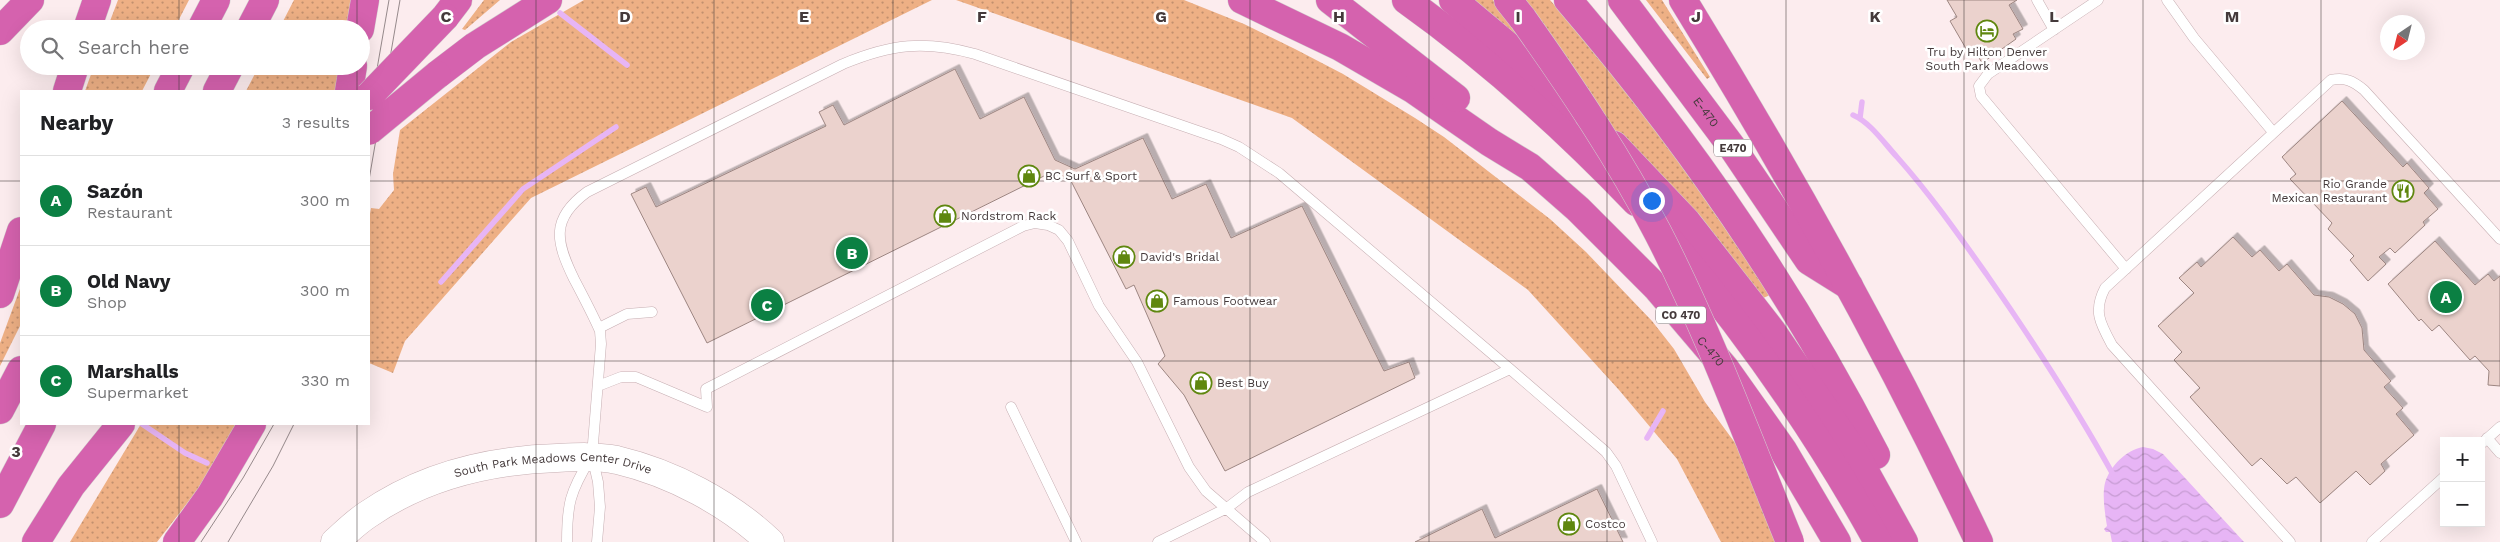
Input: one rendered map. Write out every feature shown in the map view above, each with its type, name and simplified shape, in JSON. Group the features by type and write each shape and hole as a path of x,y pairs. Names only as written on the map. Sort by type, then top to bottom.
{"highway":[{"path":"0,31 30,0"},
{"path":"90,20 97,0"},
{"path":"206,20 216,0"},
{"path":"255,20 265,0"},
{"path":"362,20 365,0"},
{"path":"475,46 518,0"},
{"path":"370,130 475,46 548,0"},
{"path":"1242,0 1316,34 1377,68 1530,167"},
{"path":"1330,0 1507,138 1530,167"},
{"path":"1406,0 1457,38 1530,99 1637,203 1725,306 1765,361 1808,423 1878,542"},
{"path":"1453,0 1508,46 1581,112 1658,190 1703,242 1772,331 1856,454 1904,542"},
{"path":"1508,0 1583,106 1612,151 1657,231 1704,332 1790,542"},
{"path":"1568,0 1666,120 1762,257 1834,377 1919,542"},
{"name":"E-470","path":"1622,0 1732,147 1809,261 1850,286"},
{"path":"1683,0 1808,211 1850,286 1927,434 1979,542"},
{"path":"370,95 452,8"},
{"path":"67,90 72,75"},
{"path":"169,90 176,75"},
{"path":"218,90 225,75"},
{"path":"349,90 352,75"},
{"name":"C-470","path":"1530,167 1629,258 1683,316 1725,368 1783,450 1837,542"},
{"path":"0,294 20,234"},
{"path":"0,410 20,372"},
{"path":"0,504 41,425"},
{"path":"71,486 98,425"},
{"path":"36,542 71,486 119,425"},
{"path":"177,542 210,496 251,425"}],"main road":[{"name":"South Park Meadows Center Drive","path":"335,542 365,516 386,502 452,474 521,459 592,456 618,460 677,480 728,509 754,527 770,542"}],"lane":[{"path":"2037,0 2054,30"},
{"path":"2098,0 1988,74 1979,86 1981,96 2126,269"},
{"path":"2167,0 2194,38 2273,132"},
{"path":"597,542 600,508 598,482 592,456 601,344 599,328 563,257 559,242 564,214 572,203 587,192 843,64 866,54 920,44 953,48 975,54 1239,148 1279,173 1510,368 1606,452 1616,466 1652,542"},
{"path":"2290,542 2112,345 2104,330 2098,310 2099,301 2106,288 2331,80 2342,77 2354,82 2500,239"},
{"path":"598,386 621,377 636,377 707,407 706,389 1023,226 1035,222 1048,225 1059,230 1068,241 1099,306 1138,362 1189,467 1206,491 1265,542"},
{"path":"599,328 627,314 652,312"},
{"path":"1158,542 1227,508 1248,492 1510,368"},
{"path":"1011,407 1076,542"},
{"path":"2485,440 2500,426"},
{"path":"2485,442 2500,453"},
{"path":"567,542 567,507 576,483 592,456"},
{"path":"2372,542 2440,481"}],"shaded area":[{"path":"118,0 189,0 179,20 110,20"},
{"path":"294,0 356,0 352,20 284,20"},
{"path":"484,0 500,0 465,30 462,29"},
{"path":"584,0 932,0 531,198 405,341 393,373 370,363 371,208 379,209 394,190 393,174 400,130 511,42"},
{"path":"956,0 1184,0 1244,24 1343,74 1444,137 1550,219 1586,252 1652,321 1674,349 1705,402 1741,451 1777,542 1721,542 1677,459 1619,390 1528,290 1292,118"},
{"path":"1471,0 1493,0 1533,52"},
{"path":"1521,0 1550,0 1580,35 1665,143 1770,295 1761,299 1609,125"},
{"path":"1646,0 1662,0 1710,77 1707,79"},
{"path":"91,75 150,75 143,90 85,90"},
{"path":"254,75 342,75 339,90 247,90"},
{"path":"20,289 20,326 0,366 0,343"},
{"path":"140,425 239,425 199,488 157,542 70,542"}],"water":[{"path":"2143,447 2163,454 2244,542 2112,542 2110,532 2106,532 2104,529 2107,526 2104,499 2105,483 2115,465 2125,455"}],"building":[{"name":"Tru by Hilton Denver South Park Meadows","path":"1947,0 2017,0 2009,5 2023,29 2013,34 2016,39 1982,63 1974,49 1968,52 1950,21 1957,17"},
{"path":"955,69 980,119 1024,97 1055,160 1075,169 1143,138 1172,199 1206,184 1231,238 1302,206 1384,371 1409,362 1415,378 1225,471 1184,395 1158,364 1165,356 1134,285 1126,289 1071,181 1050,173 707,343 631,194 646,187 656,207 826,126 819,112 833,105 844,125"},
{"path":"2342,101 2403,167 2407,163 2429,188 2424,193 2438,209 2423,222 2425,225 2395,253 2390,248 2379,257 2386,264 2368,281 2350,260 2354,256 2328,229 2332,223 2290,179 2296,174 2282,157"},
{"path":"2233,237 2252,257 2260,250 2279,271 2287,264 2314,295 2329,297 2343,304 2355,314 2362,328 2364,350 2391,381 2384,387 2403,408 2396,414 2414,435 2381,464 2385,471 2370,485 2356,471 2320,503 2296,477 2287,484 2261,458 2252,466 2190,397 2200,388 2174,360 2182,352 2158,326 2194,293 2179,278 2197,262 2201,267"},
{"path":"2435,241 2475,285 2488,274 2494,281 2500,276 2500,386 2488,385 2489,371 2475,356 2470,360 2439,325 2432,331 2421,319 2419,321 2388,284"},
{"name":"Costco","path":"1597,489 1623,542 1415,542 1482,509 1495,538"}],"waterway":[{"path":"560,13 627,65"},
{"path":"1860,118 1862,102"},
{"path":"1853,115 1866,123 1877,134 1921,185 1954,229 2037,350 2115,478"},
{"path":"441,282 523,189 616,127"},
{"path":"1647,438 1663,411"},
{"path":"143,425 185,453 207,463"}],"tram line":[{"path":"370,109 389,0"},
{"path":"370,174 400,0"},
{"path":"201,542 243,478 273,425"},
{"path":"228,542 273,466 294,425"}],"place":[{"name":"Tru by Hilton Denver South Park Meadows","path":"1987,31"},
{"name":"BC Surf & Sport","path":"1029,176"},
{"name":"Rio Grande Mexican Restaurant","path":"2403,191"},
{"name":"Nordstrom Rack","path":"945,216"},
{"name":"Old Navy","path":"852,253"},
{"name":"David's Bridal","path":"1124,257"},
{"name":"Sazón","path":"2446,297"},
{"name":"Famous Footwear","path":"1157,301"},
{"name":"Marshalls","path":"767,305"},
{"name":"Best Buy","path":"1201,383"},
{"name":"Costco","path":"1569,524"}]}
